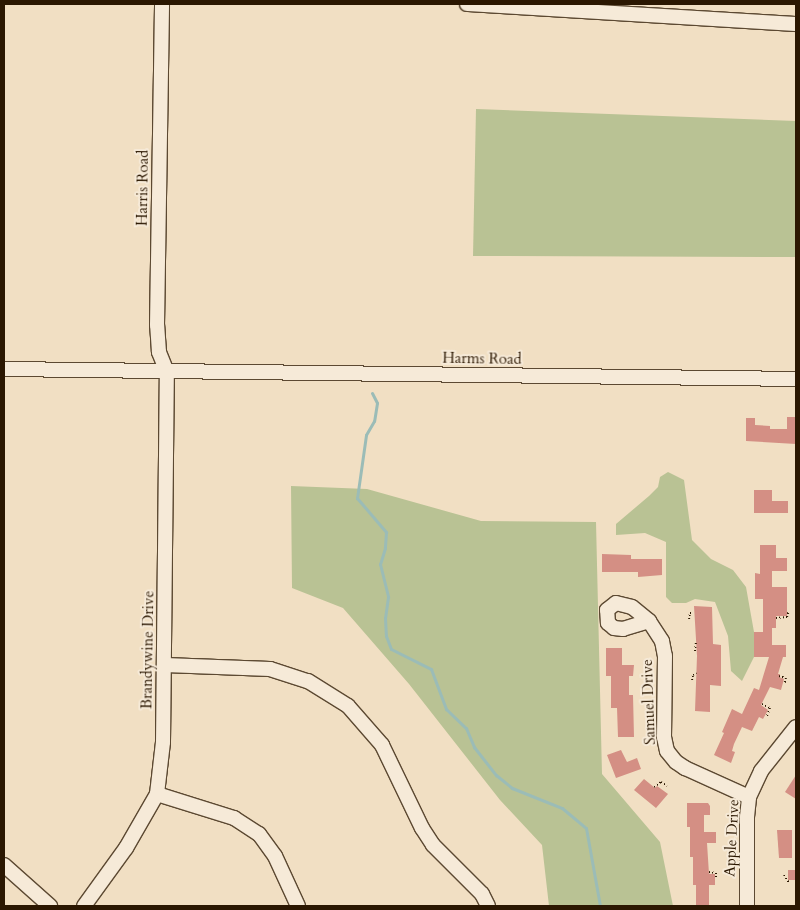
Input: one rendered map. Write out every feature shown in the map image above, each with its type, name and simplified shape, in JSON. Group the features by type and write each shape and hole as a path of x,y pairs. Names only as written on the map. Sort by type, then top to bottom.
{"street":[{"name":"Harris Road","path":"162,4 157,325 159,352 167,372"},
{"path":"467,4 796,24"},
{"name":"Harms Road","path":"4,369 796,379"},
{"name":"Brandywine Drive","path":"84,906 126,848 157,794 163,742 165,666 167,372"},
{"name":"Samuel Drive","path":"649,621 662,641 665,656 664,737 667,750 676,762 685,768 749,797"},
{"path":"165,666 270,669 308,681 348,706 382,745 422,828 433,845 482,894 488,906"},
{"name":"Apple Drive","path":"747,906 746,817 749,797 761,771 796,727"},
{"path":"157,794 234,818 258,834 275,856 298,906"},
{"path":"4,865 50,906"}],"path":[{"path":"776,618 787,617 789,610"},
{"path":"689,619 690,614 694,613"},
{"path":"695,651 696,642"},
{"path":"692,680 693,675 696,673"},
{"path":"780,676 786,678 784,685"},
{"path":"762,704 770,708 767,716"},
{"path":"654,787 660,782 667,786"},
{"path":"709,872 716,872 716,880"},
{"path":"784,875 789,883"}],"green space":[{"path":"476,109 796,121 796,257 473,256"},
{"path":"668,472 684,480 692,540 711,559 733,570 746,587 754,632 754,657 742,681 731,671 728,636 715,602 695,599 686,603 672,603 666,597 666,542 645,533 616,535 616,524 658,487 660,477"},
{"path":"291,486 367,489 481,521 596,522 602,774 660,842 673,906 549,906 542,845 500,800 409,684 343,608 292,588"}],"building":[{"path":"787,417 796,417 796,444 746,441 746,418 755,418 755,425 770,426 770,429 787,429"},
{"path":"754,490 772,490 772,501 788,501 788,513 754,513"},
{"path":"760,545 776,545 776,558 787,558 787,571 772,571 772,587 787,587 787,616 776,616 776,628 772,628 772,645 786,645 786,657 783,657 778,674 780,674 779,677 784,679 781,690 770,687 761,705 768,710 763,719 759,717 752,731 742,727 734,744 732,751 735,752 731,763 714,755 724,733 722,732 732,709 742,714 754,688 759,690 769,657 754,657 754,632 763,632 763,599 755,599 755,573 760,574"},
{"path":"602,554 631,555 631,559 662,559 662,575 638,577 638,572 602,572"},
{"path":"694,606 712,607 713,644 721,645 721,686 710,685 710,712 695,711 697,656"},
{"path":"606,648 622,648 622,665 634,665 633,676 629,676 629,695 633,695 634,737 618,737 617,708 611,708 611,676 606,676"},
{"path":"621,750 627,762 637,758 641,769 616,778 607,755"},
{"path":"796,775 796,799 785,792"},
{"path":"644,779 655,788 657,786 668,794 656,808 634,790"},
{"path":"687,803 708,803 710,815 704,815 704,832 716,832 716,843 707,843 709,874 715,874 715,885 709,885 709,906 696,906 696,885 693,885 693,857 690,857 690,827 687,827"},
{"path":"777,830 792,830 792,858 779,858"},
{"path":"788,870 796,870 796,880 788,880"}],"waterway":[{"path":"372,393 377,403 374,421 366,435 357,498 386,532 385,548 380,564 388,597 385,618 386,636 391,649 431,669 446,709 466,728 474,747 496,775 512,788 562,808 586,828 600,906"}]}
